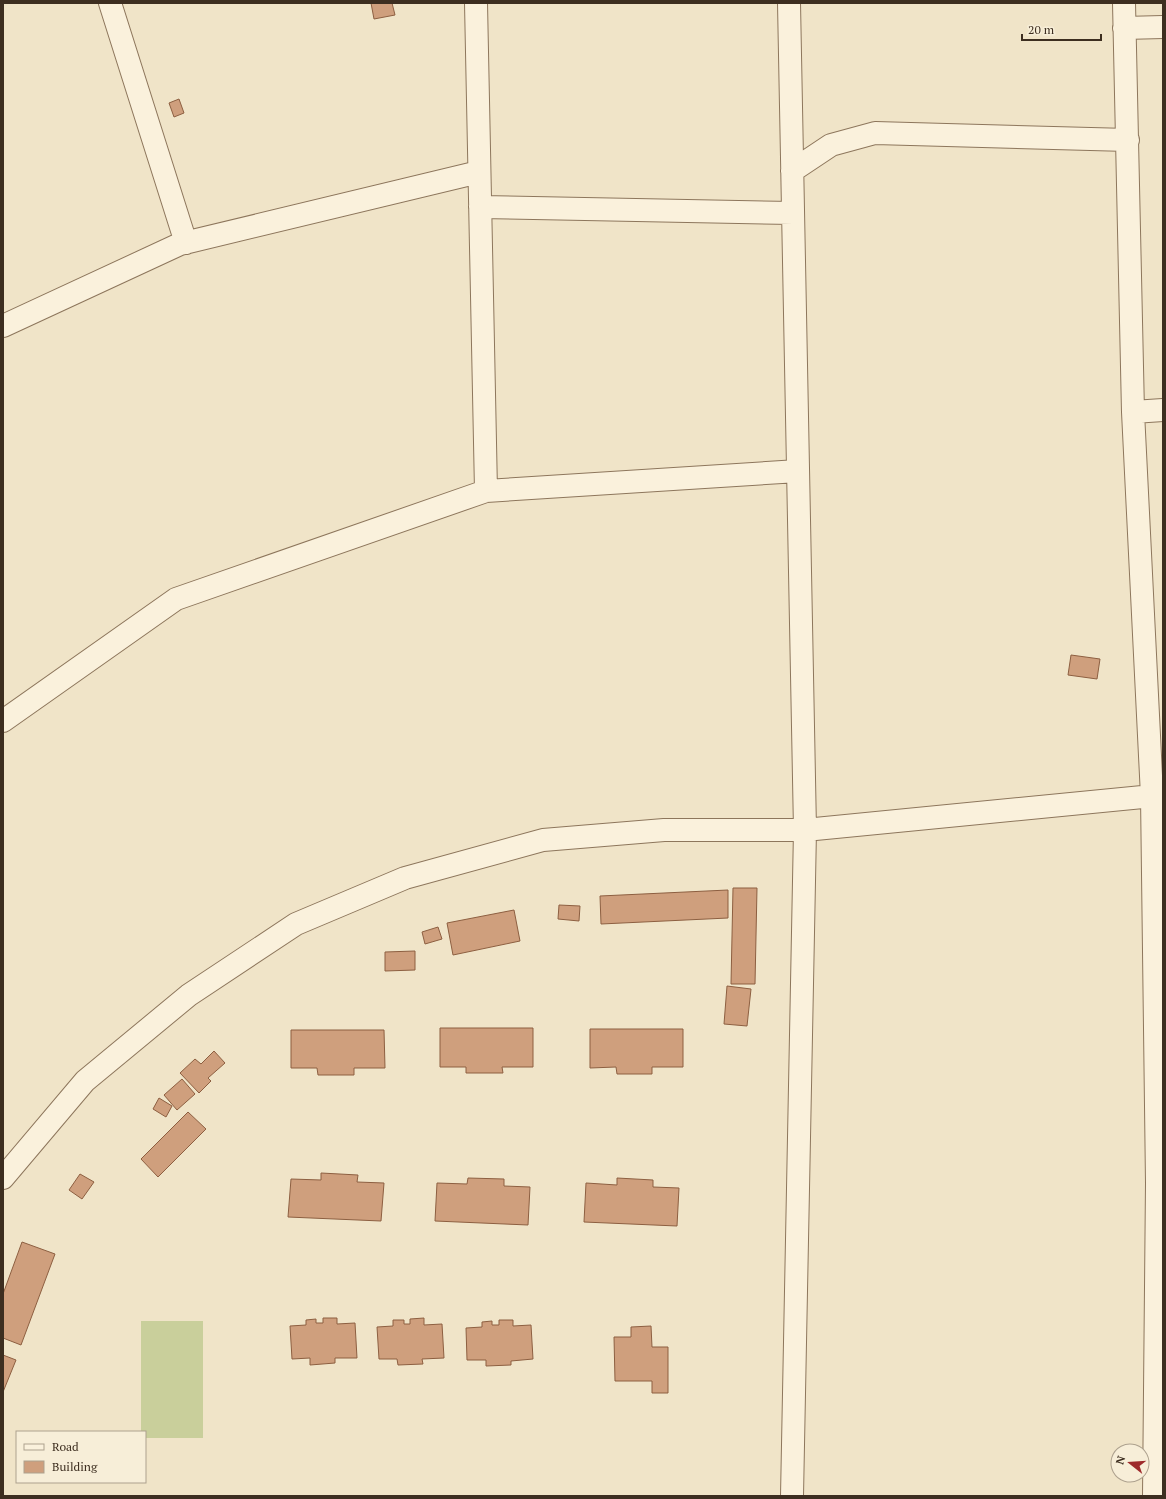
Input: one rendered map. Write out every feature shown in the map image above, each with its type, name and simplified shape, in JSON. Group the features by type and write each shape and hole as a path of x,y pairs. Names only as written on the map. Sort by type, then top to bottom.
{"street":[{"path":"110,3 186,243"},
{"path":"476,3 486,491"},
{"path":"789,3 805,830 792,1496"},
{"path":"1124,3 1133,412 1157,796 1160,1183 1154,1496"},
{"path":"1124,28 1163,27"},
{"path":"792,171 831,144 875,134 1128,140"},
{"path":"3,326 180,244 479,172"},
{"path":"480,207 793,213"},
{"path":"1133,412 1163,410"},
{"path":"3,721 176,599 486,491 798,472"},
{"path":"3,1178 85,1081 189,995 296,924 405,878 543,840 664,830 805,830 1157,796"}],"green space":[{"path":"141,1321 203,1321 203,1438 146,1438 146,1431 141,1431"}],"building":[{"path":"371,3 392,3 395,15 374,19"},
{"path":"179,99 184,113 174,117 169,103"},
{"path":"1071,655 1100,659 1097,679 1068,675"},
{"path":"733,888 757,888 755,984 731,984"},
{"path":"728,890 728,918 601,924 600,896"},
{"path":"559,905 580,906 579,921 558,919"},
{"path":"514,910 520,941 453,955 447,923"},
{"path":"438,927 442,939 425,944 422,932"},
{"path":"415,951 415,970 385,971 385,952"},
{"path":"727,986 751,989 747,1026 724,1024"},
{"path":"440,1028 533,1028 533,1067 502,1067 503,1073 466,1073 466,1067 440,1067"},
{"path":"590,1029 683,1029 683,1067 652,1067 652,1074 617,1074 616,1067 590,1068"},
{"path":"291,1030 384,1030 385,1068 354,1068 354,1075 318,1075 317,1068 291,1068"},
{"path":"214,1051 225,1063 208,1078 211,1081 199,1093 180,1073 195,1059 201,1064"},
{"path":"182,1079 195,1094 177,1110 164,1095"},
{"path":"159,1098 172,1106 166,1117 153,1109"},
{"path":"188,1112 206,1129 158,1177 141,1159"},
{"path":"321,1173 358,1175 357,1182 384,1183 381,1221 288,1217 291,1179 321,1180"},
{"path":"80,1174 94,1182 82,1199 69,1190"},
{"path":"468,1178 504,1179 504,1186 530,1187 528,1225 435,1221 437,1183 467,1184"},
{"path":"617,1178 653,1180 653,1187 679,1188 677,1226 584,1222 586,1183 617,1185"},
{"path":"22,1242 55,1254 21,1345 3,1338 3,1294"},
{"path":"323,1318 337,1318 337,1324 355,1323 357,1358 335,1358 335,1363 310,1365 310,1358 292,1359 290,1326 306,1325 306,1320 316,1319 316,1323 323,1323"},
{"path":"424,1318 424,1325 442,1324 444,1358 422,1359 423,1364 398,1365 397,1359 379,1359 377,1327 393,1326 393,1320 404,1320 404,1324 410,1324 410,1319"},
{"path":"499,1320 513,1320 513,1326 531,1325 533,1359 511,1361 511,1365 486,1366 486,1360 467,1360 466,1328 482,1327 482,1322 492,1321 492,1325 499,1325"},
{"path":"651,1326 652,1347 668,1347 668,1393 652,1393 652,1381 615,1381 614,1337 631,1337 631,1327"},
{"path":"3,1355 16,1360 3,1392"}]}
